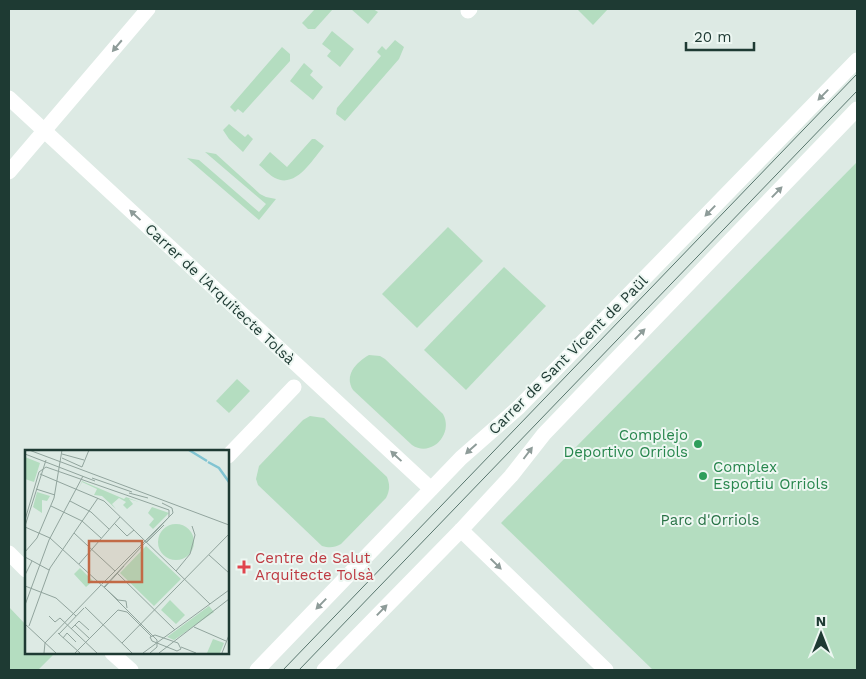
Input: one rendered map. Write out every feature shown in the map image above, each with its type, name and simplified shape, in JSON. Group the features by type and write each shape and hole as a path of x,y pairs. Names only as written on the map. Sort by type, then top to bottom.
{"street":[{"path":"9,172 148,9"},
{"name":"Carrer de Sant Vicent de Paül","path":"257,670 461,458 519,407 857,60"},
{"name":"Carrer de l'Arquitecte Tolsà","path":"9,98 431,489"},
{"path":"324,670 461,530 511,476 544,434 857,109"},
{"path":"229,455 294,387"},
{"path":"461,530 606,670"},
{"path":"9,553 25,569"},
{"path":"113,654 131,670"}],"green space":[{"path":"315,9 333,9 315,29 308,29 302,23"},
{"path":"351,9 373,9 378,12 368,24"},
{"path":"577,9 608,9 593,25"},
{"path":"332,31 354,49 340,67 327,56 331,51 322,44"},
{"path":"395,40 404,47 399,59 345,121 336,114 337,108 381,56 377,52 382,46 386,50"},
{"path":"282,47 290,54 290,61 243,113 238,109 235,112 230,107"},
{"path":"304,63 313,71 310,75 323,87 313,100 290,81"},
{"path":"229,124 245,137 248,134 253,139 243,152 229,139 223,130"},
{"path":"312,139 315,139 324,146 309,165 297,176 283,180 275,178 259,165 270,152 287,167"},
{"path":"205,152 216,154 260,194 276,199 259,220 187,158 199,160 259,212 266,204"},
{"name":"Parc d'Orriols","path":"857,162 857,670 653,670 501,523"},
{"path":"448,227 483,261 417,328 382,294"},
{"path":"504,267 546,306 466,390 424,350"},
{"path":"369,355 380,356 385,359 443,414 446,422 445,429 439,442 426,448 412,445 353,390 350,380 352,370"},
{"path":"237,379 250,391 229,413 216,401"},
{"path":"310,416 324,418 387,477 389,483 386,498 341,544 334,547 322,546 258,485 256,479 259,466 303,420"},
{"path":"9,607 25,624 25,654 53,655 38,670 9,670"}],"tram line":[{"path":"283,670 857,74"},
{"path":"299,670 857,91"}],"place":[{"name":"Complejo Deportivo Orriols","path":"698,444"},
{"name":"Complex Esportiu Orriols","path":"703,476"},
{"name":"Centre de Salut Arquitecte Tolsà","path":"244,567"}]}
